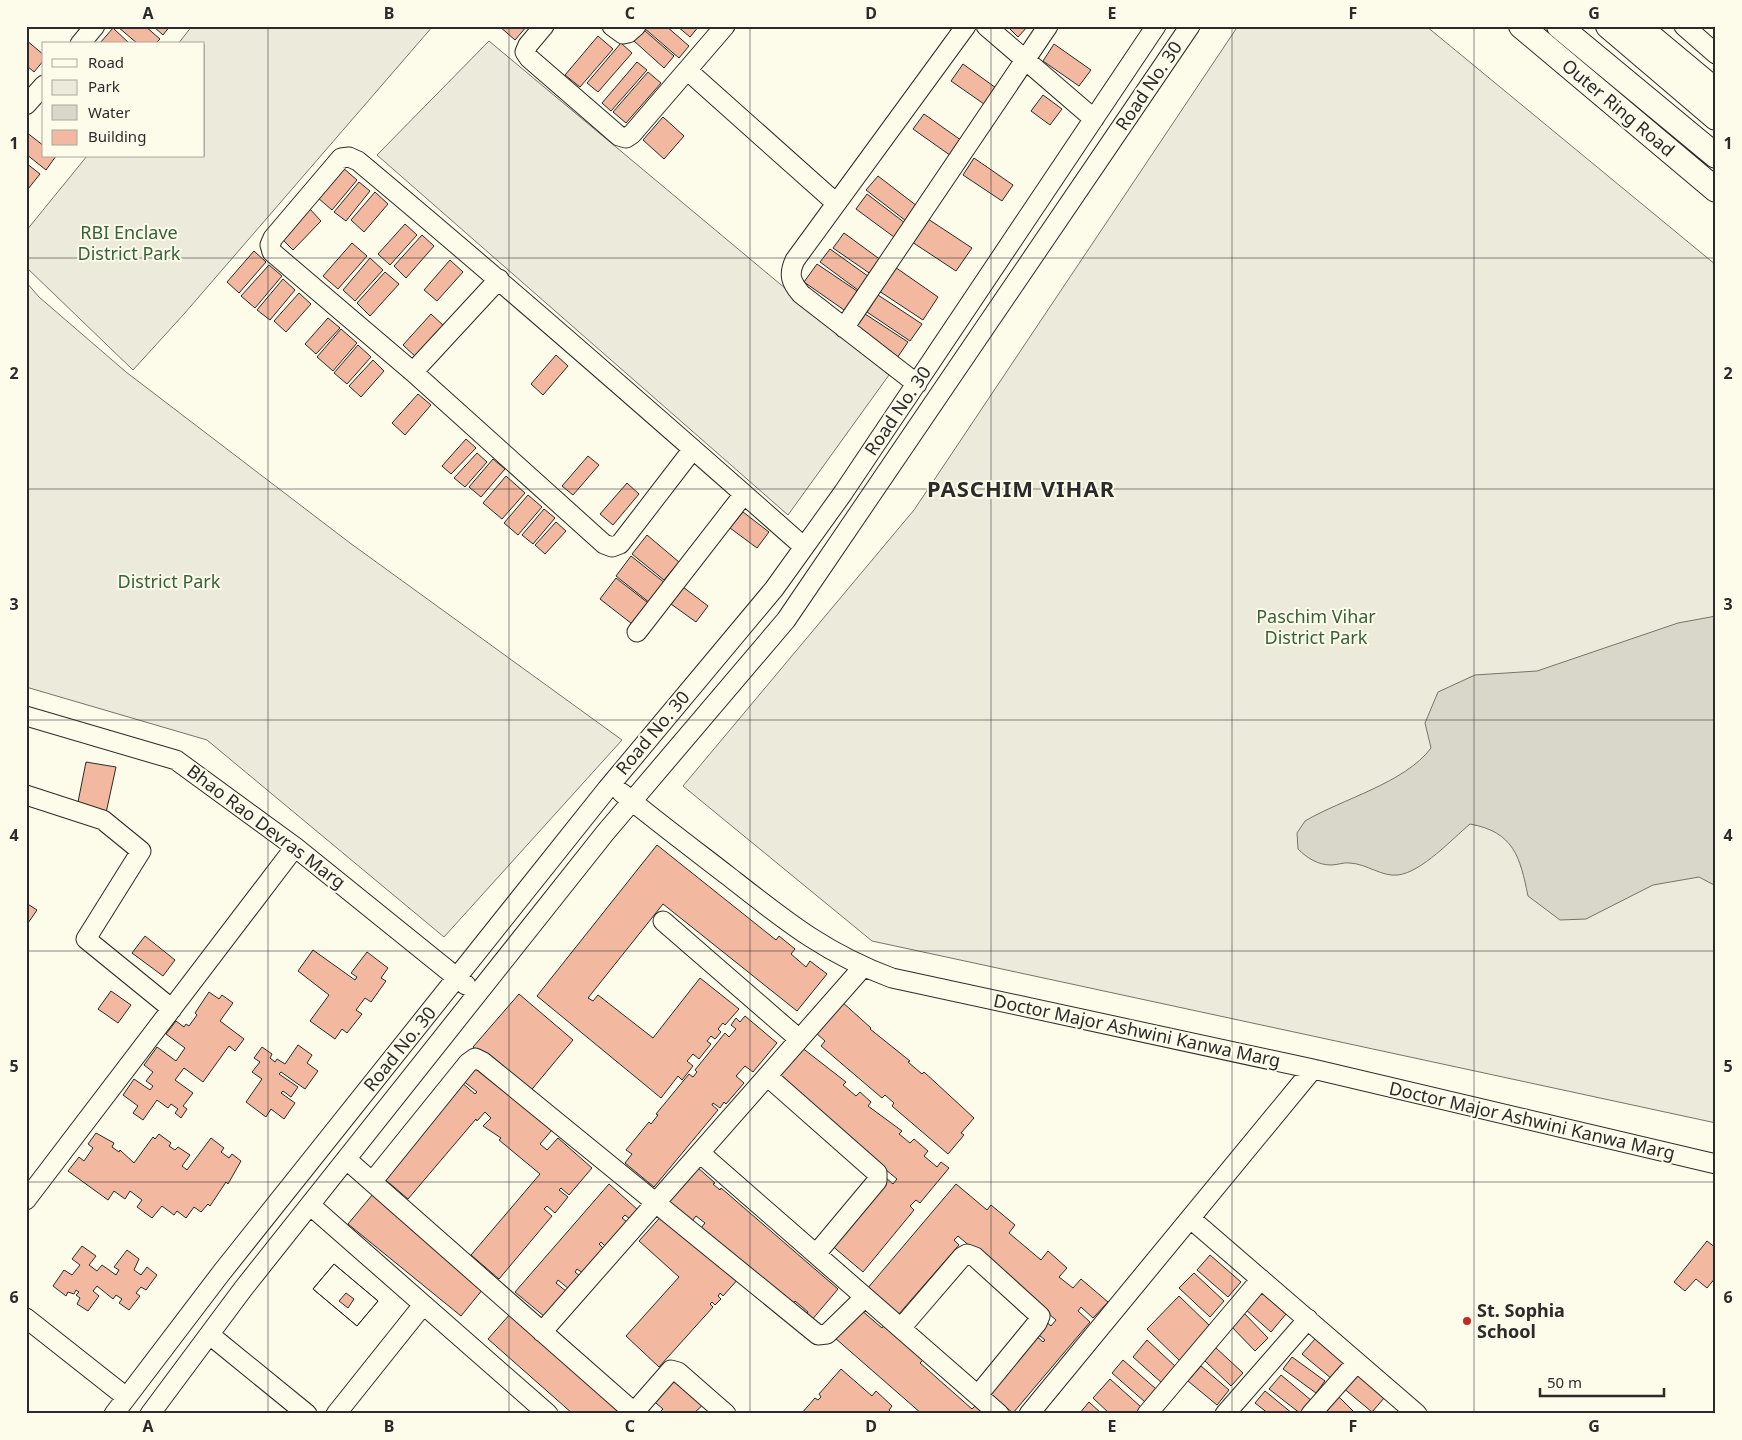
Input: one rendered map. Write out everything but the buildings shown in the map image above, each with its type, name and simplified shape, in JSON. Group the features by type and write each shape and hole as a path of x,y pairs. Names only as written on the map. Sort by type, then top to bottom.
{"main road":[{"name":"Outer Ring Road","path":"1521,26 1716,190"},
{"path":"1559,26 1716,156"},
{"path":"1608,26 1716,118"},
{"path":"1638,26 1716,91"}],"street":[{"path":"82,42 95,26"},
{"path":"544,26 528,45 525,52 529,58 619,136 626,138 632,134 725,26"},
{"path":"612,26 623,34 628,33 636,26"},
{"path":"917,384 801,294 791,282 790,269 966,26"},
{"path":"986,26 1094,119"},
{"path":"844,328 1048,26"},
{"name":"Road No. 30","path":"114,1414 222,1272 611,784 774,589 917,384 1156,26"},
{"name":"Road No. 30","path":"150,1414 310,1205 476,994 632,801 786,620 1190,26"},
{"path":"1684,26 1716,54"},
{"path":"687,70 836,203"},
{"path":"26,105 42,87"},
{"path":"693,449 620,544 612,547 604,544 413,372 272,252 270,245 273,238 341,158 350,156 358,160 499,279 693,449 804,547"},
{"path":"413,372 499,279"},
{"path":"638,632 744,494"},
{"name":"Bhao Rao Devras Marg","path":"26,716 176,760 295,846 476,994"},
{"name":"Doctor Major Ashwini Kanwa Marg","path":"611,784 792,926 824,947 863,967 892,978 1313,1069 1716,1164"},
{"path":"26,795 102,820 141,851 86,939 172,1009"},
{"path":"26,1200 295,846"},
{"path":"663,921 800,1039"},
{"path":"542,1332 863,967"},
{"path":"372,1182 468,1062 475,1058 483,1062 822,1336 827,1334 865,1297"},
{"path":"1029,1414 1313,1069"},
{"path":"767,1076 877,1173 877,1181 816,1254"},
{"path":"700,1152 999,1414"},
{"path":"346,1159 633,1411 636,1410 671,1370 678,1372 726,1414"},
{"path":"310,1205 548,1414"},
{"path":"1191,1219 1357,1362 1396,1407 1417,1414"},
{"path":"901,1328 962,1257 967,1254 975,1257 1040,1316 1038,1323 978,1395"},
{"path":"1147,1414 1262,1279"},
{"path":"336,1414 422,1305"},
{"path":"26,1318 126,1397"},
{"path":"1225,1414 1308,1319"},
{"path":"210,1335 307,1414"},
{"path":"1311,1414 1357,1362"}],"green space":[{"name":"RBI Enclave District Park","path":"192,26 433,26 184,314 133,370 26,267 26,231 85,158 205,158 205,42 180,42"},
{"name":"Paschim Vihar District Park","path":"1238,26 1426,26 1716,265 1716,1123 872,941 683,786 914,510"},
{"path":"489,41 889,375 788,515 377,155"},
{"name":"District Park","path":"26,282 39,297 126,372 350,543 622,740 444,937 207,740 26,687"}],"water":[{"path":"1716,616 1716,886 1699,877 1653,885 1586,919 1560,920 1528,896 1522,869 1512,848 1506,840 1485,828 1470,824 1427,862 1407,873 1398,875 1386,874 1356,864 1322,864 1309,858 1298,849 1297,833 1305,821 1389,781 1420,760 1431,748 1425,723 1438,692 1475,675 1537,671 1678,623"}],"place":[{"name":"St. Sophia School","path":"1467,1321"}],"district":[{"name":"PASCHIM VIHAR","path":"1021,489"}]}
